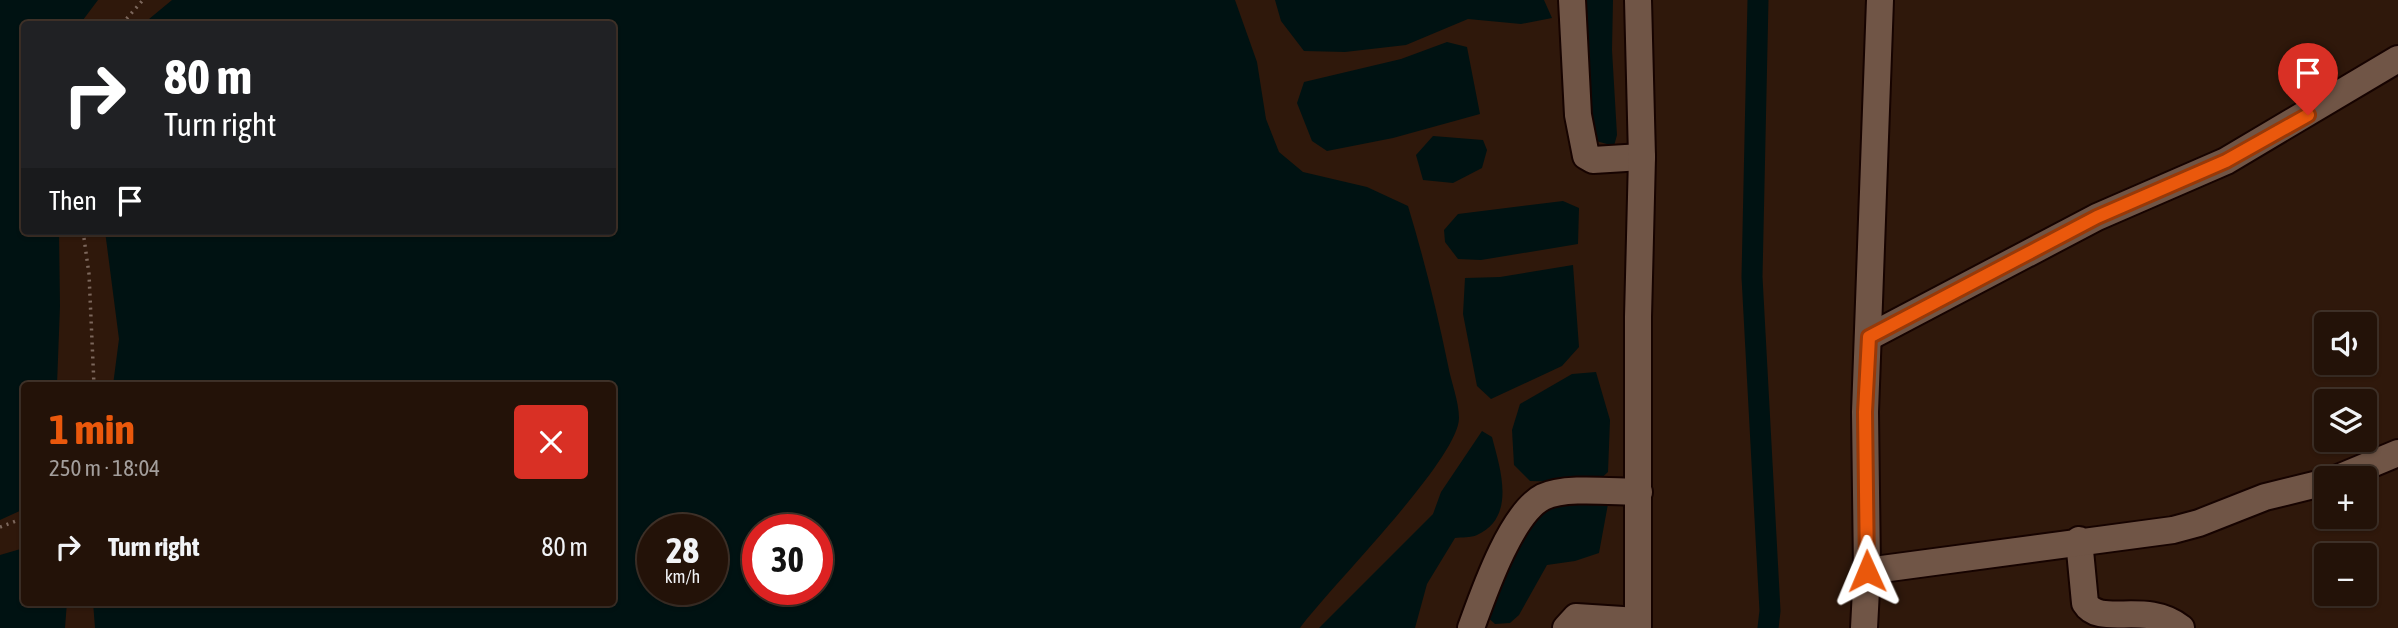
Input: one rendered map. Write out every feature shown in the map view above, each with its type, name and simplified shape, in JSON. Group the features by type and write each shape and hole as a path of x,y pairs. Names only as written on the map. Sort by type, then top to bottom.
{"street":[{"path":"1572,0 1578,115 1586,156 1593,160 1642,157"},
{"path":"1566,628 1576,617 1638,625 1642,157 1638,0"},
{"path":"1864,628 1867,571 1865,412 1880,0"},
{"path":"1869,337 2097,217 2226,161 2398,59"},
{"path":"2367,466 2398,453"},
{"path":"1867,571 2003,554 2079,540 2173,530 2199,523 2265,497 2314,485"},
{"path":"1471,628 1503,552 1530,507 1544,497 1567,493 1639,492"},
{"path":"2079,540 2085,603 2088,613 2098,622 2112,625 2161,617 2182,628"}],"path":[{"path":"125,21 143,0"},
{"path":"84,235 89,274 94,382"},
{"path":"0,527 21,519"}],"shaded area":[{"path":"0,0 98,0 82,21 21,21 21,235 59,235 57,382 21,382 21,510 0,520"},
{"path":"172,0 1235,0 1257,62 1266,119 1279,152 1303,172 1367,187 1408,206 1430,285 1459,418 1453,437 1416,492 1300,628 95,628 93,606 616,606 616,382 113,382 119,339 106,235 616,235 616,21 147,21"},
{"path":"1275,0 1544,0 1552,18 1521,24 1468,19 1406,45 1345,52 1304,51 1281,21"},
{"path":"1578,0 1613,0 1612,50 1617,135 1614,146 1589,139"},
{"path":"1447,42 1467,47 1480,114 1393,138 1327,151 1312,141 1297,103 1304,82 1401,59"},
{"path":"1433,136 1483,140 1487,150 1482,168 1453,183 1423,180 1416,155"},
{"path":"1563,201 1579,208 1578,244 1481,260 1458,259 1445,242 1444,230 1458,214"},
{"path":"1573,265 1579,347 1562,366 1491,399 1477,386 1463,314 1465,278 1500,277"},
{"path":"1596,372 1610,420 1608,472 1596,483 1530,481 1514,465 1512,430 1520,404 1572,374"},
{"path":"1482,431 1492,437 1499,463 1502,491 1497,516 1489,527 1477,535 1455,538 1427,584 1415,628 1319,628 1433,514 1441,492"},
{"path":"1558,502 1608,504 1599,553 1575,561 1547,565 1519,615 1510,623 1495,624 1483,613 1530,510"},
{"path":"21,549 21,606 67,606 65,628 0,628 0,555"}],"waterway":[{"path":"1758,0 1752,277 1770,611 1768,628"}],"route":[{"path":"1867,571 1865,412 1869,337 2097,217 2226,161 2308,115"}]}
